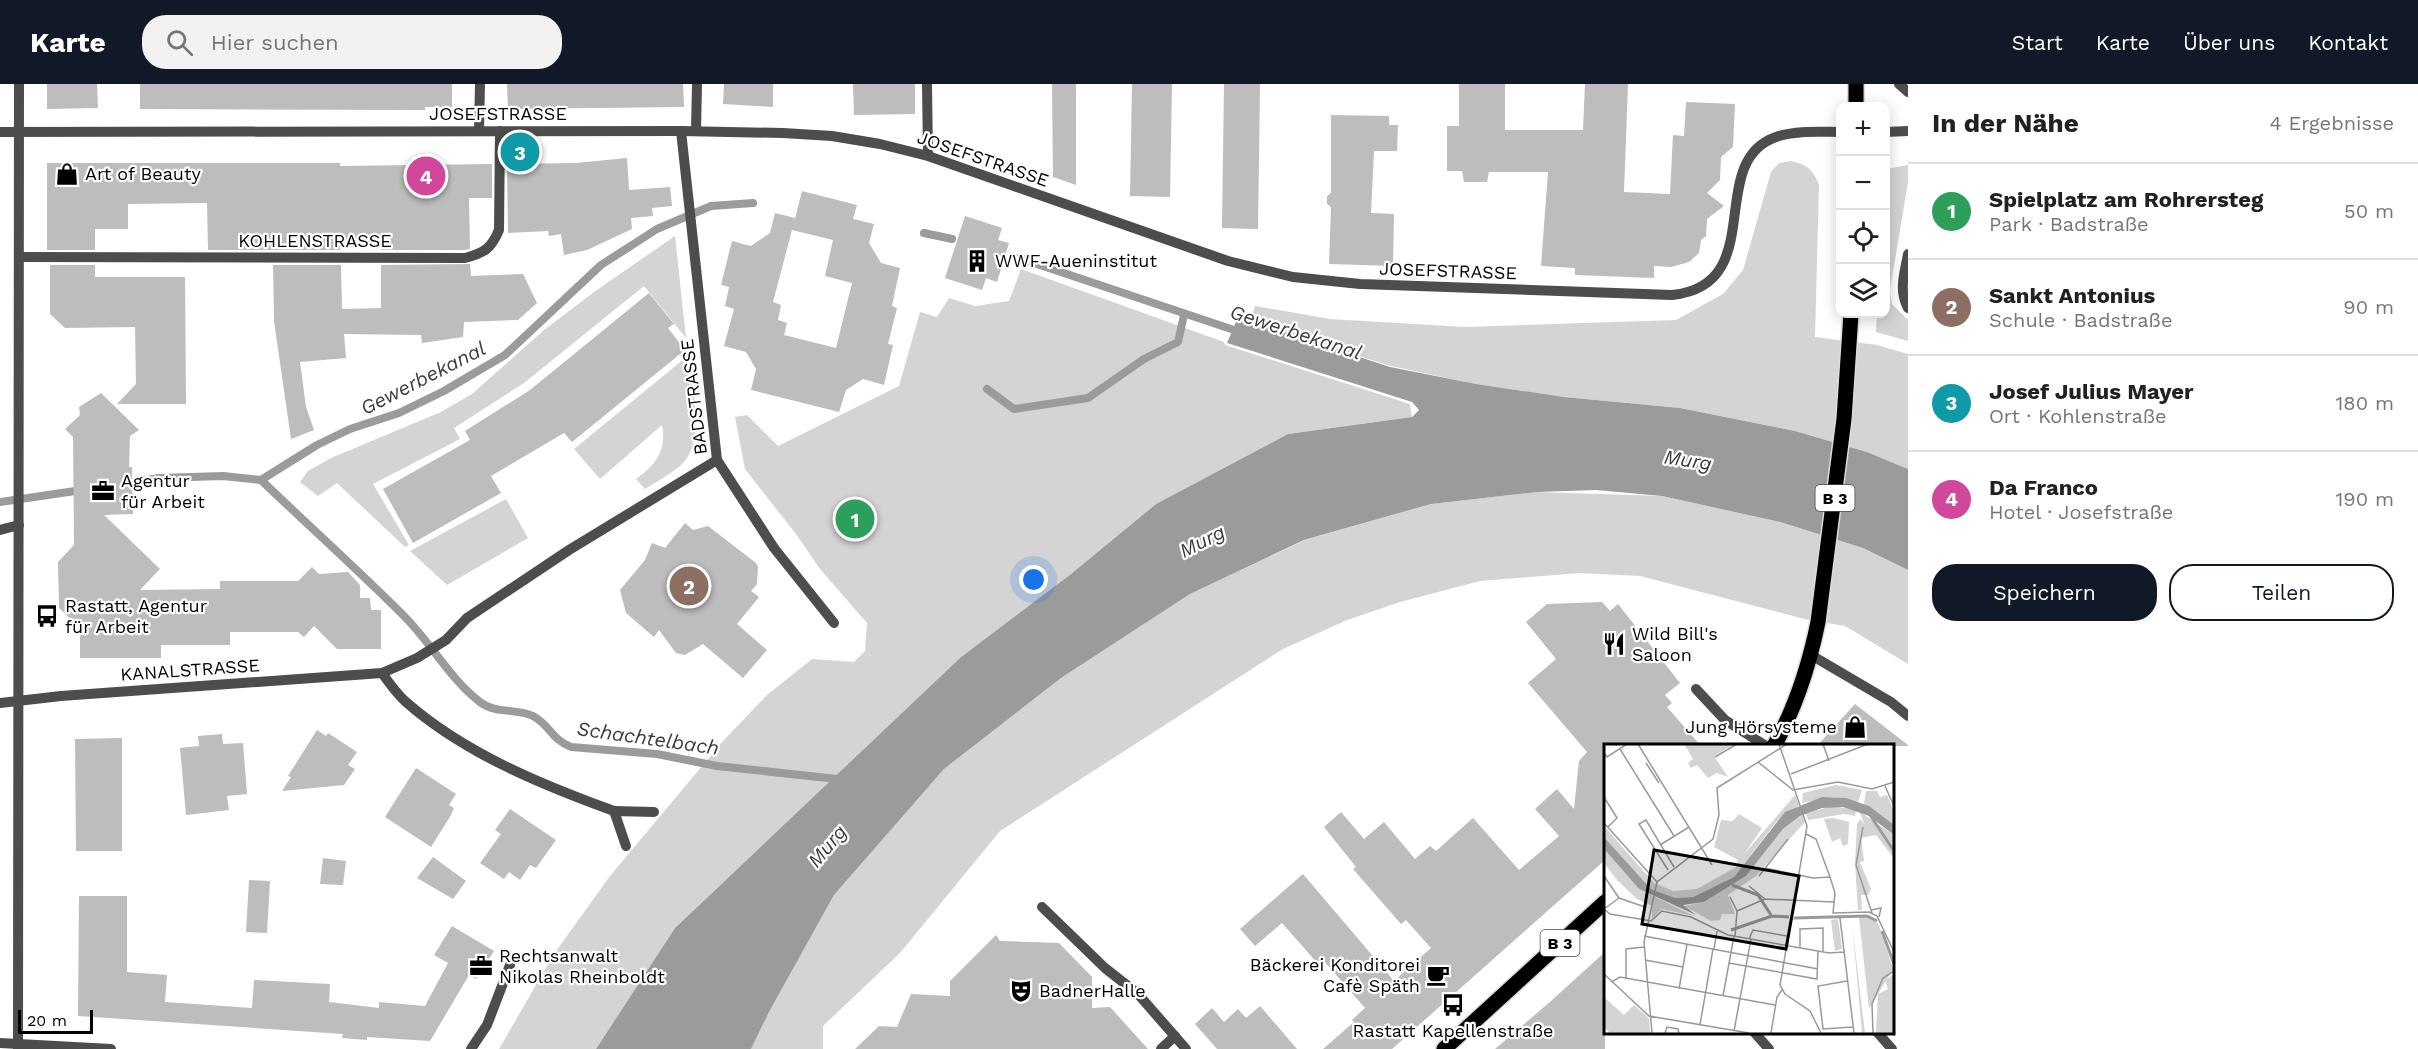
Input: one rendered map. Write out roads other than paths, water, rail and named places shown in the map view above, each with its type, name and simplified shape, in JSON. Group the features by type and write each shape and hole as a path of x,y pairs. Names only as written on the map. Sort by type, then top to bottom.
{"main road":[{"path":"1856,84 1856,102"},
{"name":"B 3","path":"1775,744 1797,700 1812,655 1818,622 1844,419 1851,318"},
{"name":"B 3","path":"1444,1049 1604,903"}],"street":[{"path":"18,1046 19,84"},
{"path":"479,131 480,84"},
{"path":"696,131 697,84"},
{"path":"927,84 928,156"},
{"path":"1899,84 1908,92"},
{"name":"KOHLENSTRASSE","path":"20,257 465,258 481,254 493,244 499,230 500,131"},
{"name":"BADSTRASSE","path":"681,131 717,460 774,548 834,622"},
{"name":"JOSEFSTRASSE","path":"0,132 696,131 832,136 880,144 928,156 1228,261 1293,277 1360,285 1672,295 1689,294 1701,288 1723,267 1730,246 1740,184 1748,163 1757,149 1774,137 1793,133 1836,132"},
{"path":"1890,132 1908,131"},
{"path":"1908,254 1902,286 1908,308"},
{"name":"KANALSTRASSE","path":"0,703 382,673 417,658 446,640 467,618 569,550 717,460"},
{"path":"0,530 19,525"},
{"path":"1812,655 1892,702 1908,716"},
{"path":"382,673 404,700 448,733 493,759 565,794 614,811 654,812"},
{"path":"1696,689 1725,720 1763,744"},
{"path":"614,811 626,846"},
{"path":"1042,907 1133,994 1186,1049"},
{"path":"471,1049 487,1025 510,965"},
{"path":"1757,1034 1769,1049"},
{"path":"1879,1034 1892,1049"},
{"path":"1161,1049 1175,1036"},
{"path":"0,1043 18,1046 111,1049"}],"water":[{"name":"Murg","path":"1238,317 1390,367 1476,384 1564,397 1680,408 1795,431 1867,452 1908,469 1908,570 1863,548 1780,522 1662,496 1596,490 1537,492 1431,504 1304,540 1190,594 1061,678 944,769 834,895 751,1049 596,1049 675,928 961,657 1071,574 1156,504 1288,434 1412,417 1419,410 1412,402 1227,343"}],"waterway":[{"name":"Gewerbekanal","path":"123,484 159,478 223,476 261,480 317,445 350,429 399,413 444,391 505,355 601,265 657,229 711,206 753,203"},
{"name":"Gewerbekanal","path":"924,233 952,239"},
{"name":"Gewerbekanal","path":"1019,258 1240,332"},
{"path":"987,389 1014,409 1088,398 1144,359 1178,342 1184,315"},
{"name":"Schachtelbach","path":"261,480 404,616 459,683 486,706 533,716 559,740 571,747 657,754 717,766 837,779"},
{"name":"Gewerbekanal","path":"0,502 82,490"}],"place":[{"name":"Josef Julius Mayer","path":"520,152"},
{"name":"Art of Beauty","path":"67,174"},
{"name":"Da Franco","path":"426,176"},
{"name":"WWF-Aueninstitut","path":"977,261"},
{"name":"Agentur für Arbeit","path":"103,491"},
{"name":"Spielplatz am Rohrersteg","path":"855,519"},
{"name":"Sankt Antonius","path":"689,586"},
{"name":"Rastatt, Agentur für Arbeit","path":"47,616"},
{"name":"Wild Bill's Saloon","path":"1614,644"},
{"name":"Jung Hörsysteme","path":"1855,727"},
{"name":"Rechtsanwalt Nikolas Rheinboldt","path":"481,966"},
{"name":"Bäckerei Konditorei Cafè Späth","path":"1438,975"},
{"name":"BadnerHalle","path":"1021,991"},
{"name":"Rastatt Kapellenstraße","path":"1453,1005"}]}
